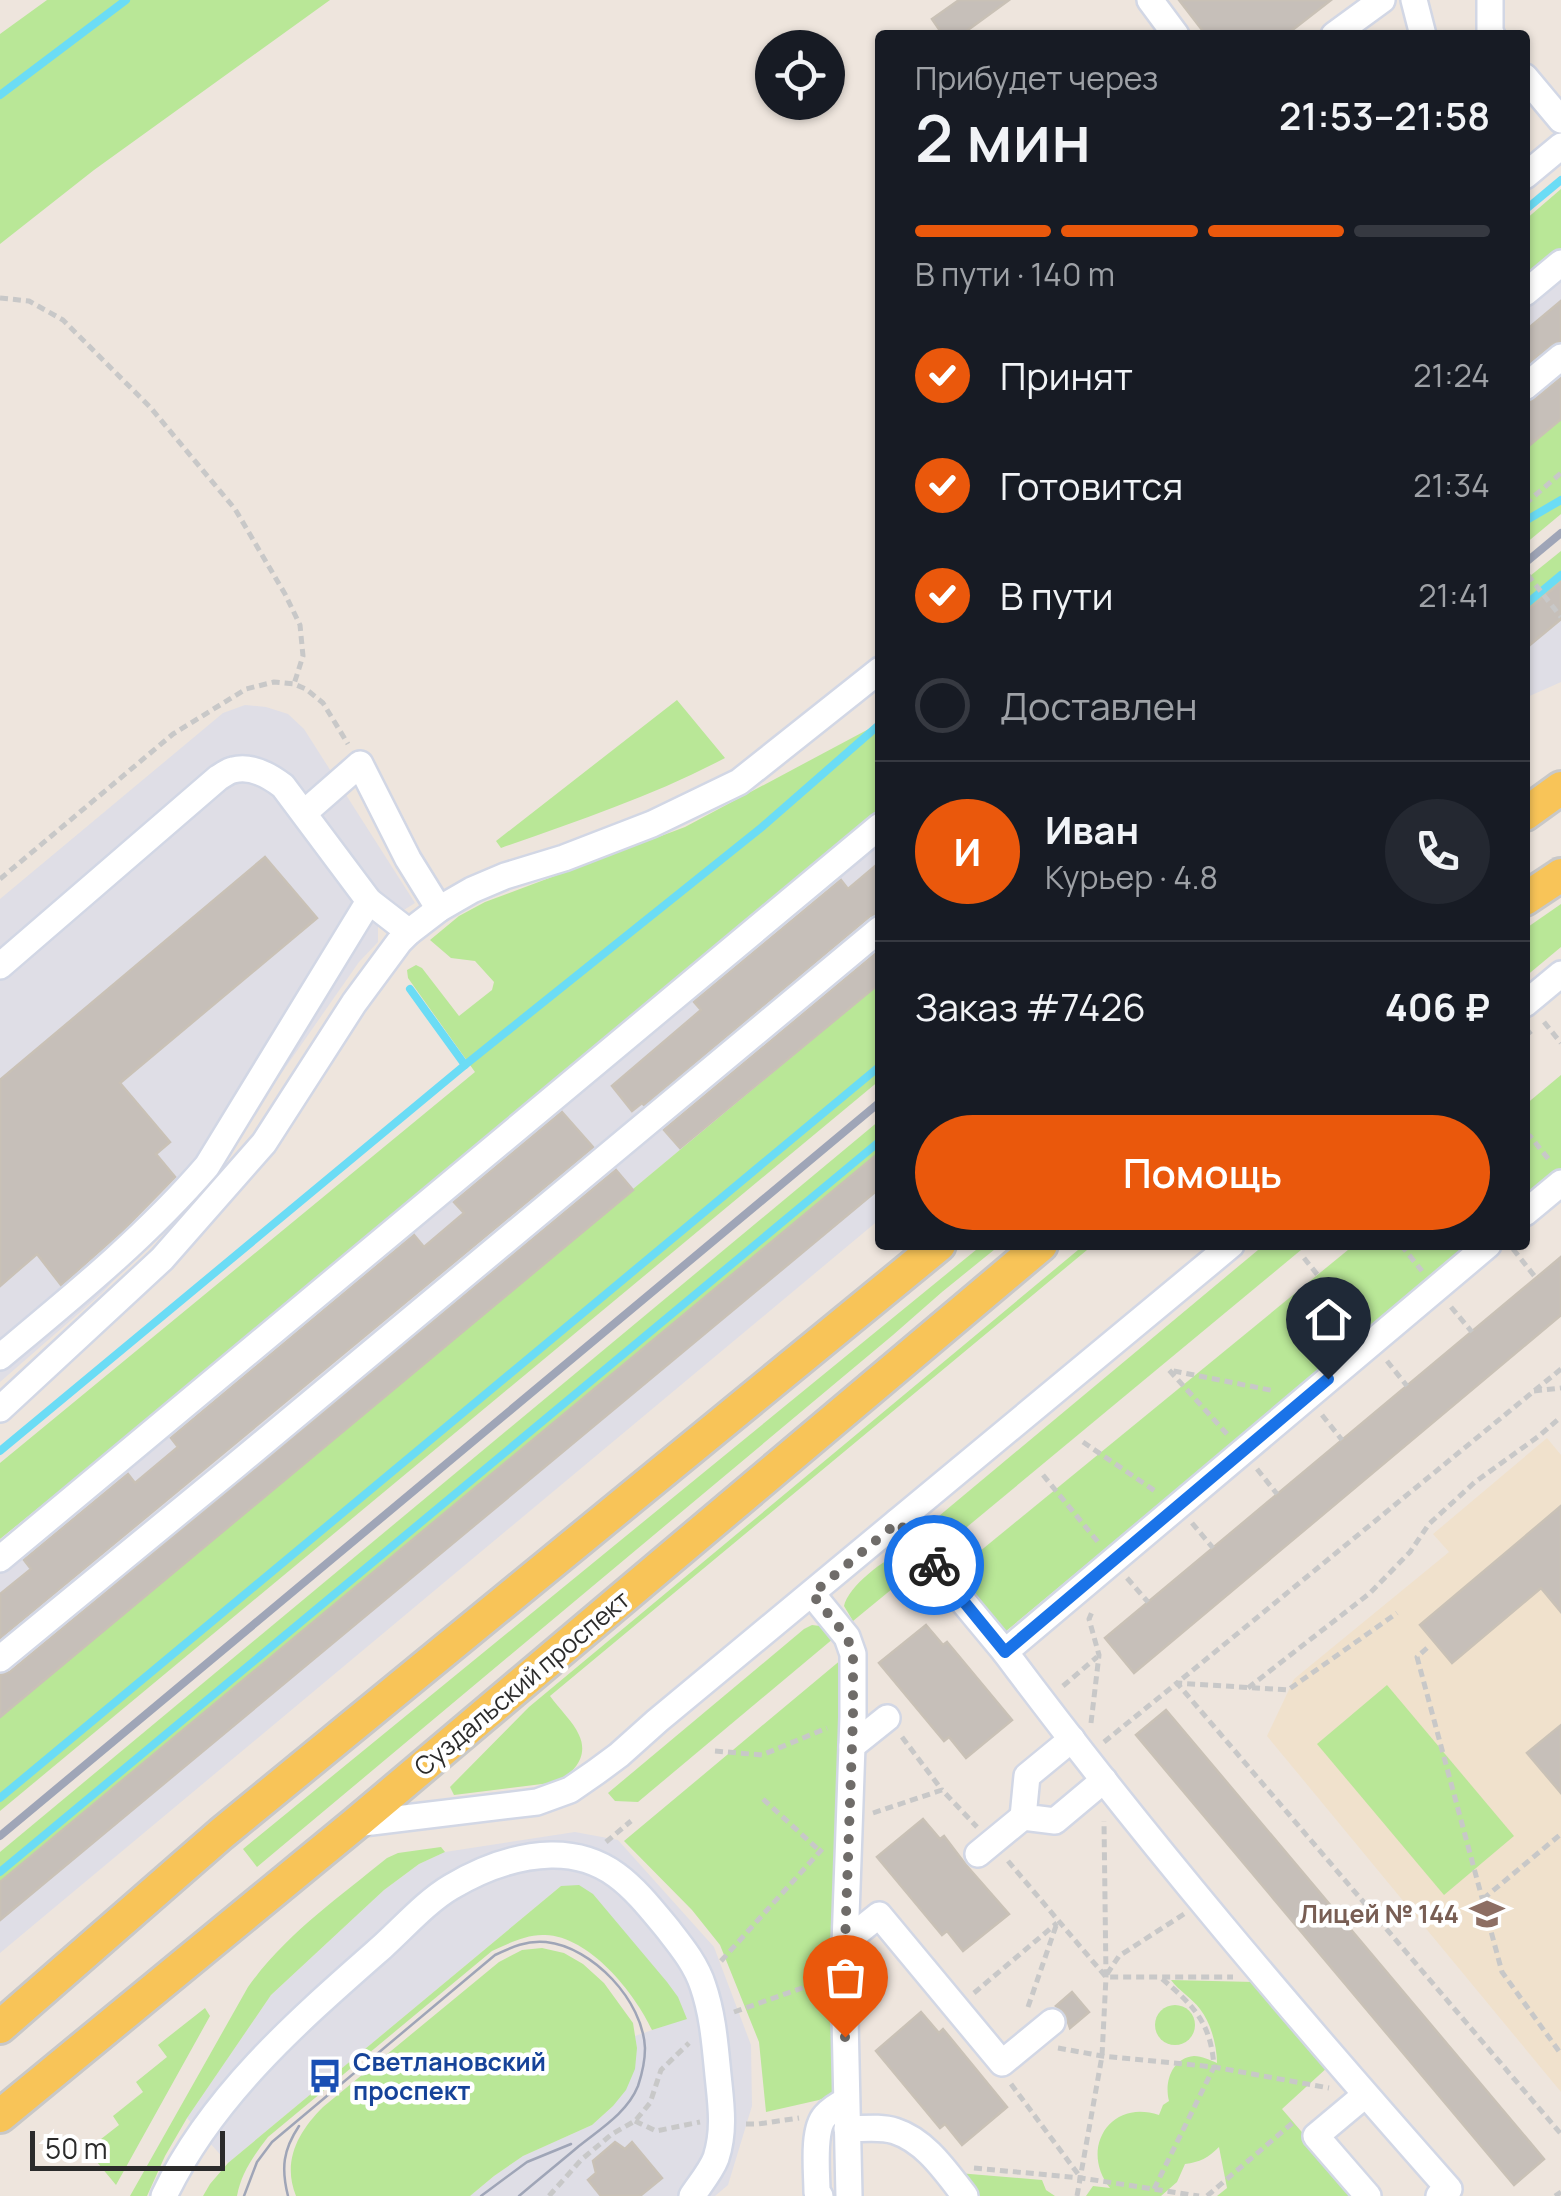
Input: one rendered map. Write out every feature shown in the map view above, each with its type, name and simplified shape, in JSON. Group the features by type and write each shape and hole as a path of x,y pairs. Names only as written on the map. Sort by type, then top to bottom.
{"main road":[{"path":"1530,810 1561,788"},
{"path":"1530,896 1561,875"},
{"path":"0,2028 220,1834 933,1250"},
{"name":"Суздальский проспект","path":"0,2116 354,1824 1035,1250"}],"street":[{"path":"1150,0 1172,30"},
{"path":"1341,30 1382,0"},
{"path":"1414,0 1421,30"},
{"path":"1490,0 1490,30"},
{"path":"1530,83 1561,120"},
{"path":"1530,172 1561,146"},
{"path":"1530,289 1561,263"},
{"path":"1530,383 1561,357"},
{"path":"0,1409 162,1260 264,1143 354,1003 409,932 472,890 652,824 739,782 875,674"},
{"path":"304,812 360,764 439,909"},
{"path":"0,966 218,778 234,769 269,776 282,786 370,901 409,932"},
{"path":"0,1559 875,830"},
{"path":"0,1357 182,1195 207,1166 370,901"},
{"path":"0,1659 875,933"},
{"path":"1530,1000 1561,974"},
{"path":"1530,1206 1556,1172"},
{"path":"354,1824 538,1802 570,1790 619,1755 1225,1250"},
{"path":"1005,1652 1482,1250"},
{"path":"898,1522 1202,1902 1266,1976 1348,2086 1448,2189 1439,2196"},
{"path":"812,1594 847,1637 853,1654 844,1942 848,2196"},
{"path":"852,1746 887,1718"},
{"path":"985,1848 1023,1816 1027,1776 1079,1748"},
{"path":"1023,1816 1056,1821 1104,1780"},
{"path":"164,2196 180,2162 206,2124 291,2027 446,1889 518,1858 552,1855 586,1858 616,1873 635,1889 685,1951 702,1982 712,2020 723,2122 715,2161 692,2196"},
{"path":"844,1942 878,1915 1002,2063 1052,2022"},
{"path":"1348,2086 1316,2136 1368,2196"},
{"path":"820,2196 817,2140 821,2120 846,2101"},
{"path":"847,2130 896,2131 917,2142 965,2196"}],"path":[{"path":"0,298 29,300 63,320 150,406 235,509 300,626 302,656 294,684"},
{"path":"1530,500 1561,473"},
{"path":"1530,578 1561,617"},
{"path":"0,879 174,734 246,689 274,682 306,689 324,703 360,764"},
{"path":"1530,1032 1543,1022 1561,1043"},
{"path":"1530,1136 1556,1172"},
{"path":"1514,1250 1536,1278"},
{"path":"1304,1258 1372,1342"},
{"path":"1079,1748 1177,1683 1561,1368"},
{"path":"1242,1452 1169,1370 1307,1398"},
{"path":"1532,1392 1561,1388"},
{"path":"1248,1688 1370,1594 1410,1552 1429,1524 1476,1482 1561,1418"},
{"path":"1083,1442 1178,1506"},
{"path":"1043,1475 1113,1561"},
{"path":"1079,1748 1099,1656 1089,1620 1100,1592 1092,1579"},
{"path":"1177,1683 1288,1690 1397,1613"},
{"path":"1427,1648 1417,1657 1502,1972 1561,2054"},
{"path":"1043,1703 1099,1656"},
{"path":"1177,1683 1561,2134"},
{"path":"714,1750 762,1755 853,1717"},
{"path":"887,1718 985,1848 1106,1977 1266,1976"},
{"path":"1077,2196 1102,2056 1106,1977 1104,1780"},
{"path":"702,1982 848,1822 942,1790"},
{"path":"763,1799 820,1852"},
{"path":"1482,1900 1561,1834"},
{"path":"1106,1977 1119,1956 1202,1902"},
{"path":"956,2008 1058,1922"},
{"path":"1058,1922 1020,2030 1026,2042 1102,2056 1214,2066 1348,2086"},
{"path":"549,2196 581,2160 635,2121 650,2103 661,2070 712,2020 844,1973"},
{"path":"1154,2188 1214,2066 1213,2053 1196,2010 1158,1976"},
{"path":"1002,2063 1012,2087 1081,2178"},
{"path":"1318,2101 1348,2086"},
{"path":"941,2166 1081,2178 1203,2196 1304,2113"}],"shaded area":[{"path":"1561,270 1561,419 1530,445 1530,295"},
{"path":"1542,598 1561,621 1561,682 1530,696 1530,608"},
{"path":"245,705 288,714 304,729 415,903 378,926 378,942 359,962 211,1174 102,1293 0,1382 0,899 223,713"},
{"path":"875,841 875,987 0,1717 0,1570"},
{"path":"875,1156 875,1223 0,1953 0,1882"},
{"name":"Лицей № 144","path":"1547,1438 1561,1455 1561,2092 1267,1736 1294,1679 1449,1552 1433,1534"},
{"path":"575,1832 618,1840 714,1947 751,2045 752,2106 728,2185 715,2196 470,2196 523,2156 592,2125 613,2106 637,2048 635,2036 687,2018 561,1886 228,2163 187,2118 271,1995 384,1890 419,1864 445,1852"}],"green space":[{"path":"47,0 330,0 94,170 0,244 0,34"},
{"path":"1561,189 1561,249 1530,275 1530,216"},
{"path":"1561,419 1561,514 1530,540 1530,445"},
{"path":"1561,551 1561,581 1530,608 1530,576"},
{"path":"677,700 725,758 643,796 501,848 496,841"},
{"path":"875,726 875,813 0,1539 0,1463 475,1072 408,978 407,970 416,965 422,968 459,1016 492,990 494,982 475,961 451,958 430,940 459,916 485,902 685,827"},
{"path":"1561,904 1561,947 1530,973 1530,926"},
{"path":"875,987 875,1084 0,1811 0,1717"},
{"path":"1561,1075 1561,1171 1530,1197 1530,1101"},
{"path":"875,1124 875,1156 0,1882 0,1852"},
{"path":"976,1250 994,1250 257,1867 243,1849"},
{"path":"1078,1250 1087,1250 550,1696 582,1743 580,1759 571,1771 550,1783 454,1795 450,1787 529,1707"},
{"path":"1258,1250 1301,1250 938,1551 928,1535 933,1521"},
{"path":"1348,1250 1465,1250 1005,1632 957,1570"},
{"path":"904,1553 920,1566 853,1621 844,1606 852,1591 878,1566"},
{"path":"820,1626 834,1638 638,1802 615,1801 608,1793 804,1629"},
{"path":"842,1659 836,2093 766,2112 759,2042 720,1945 692,1910 624,1841"},
{"path":"1387,1685 1514,1836 1444,1895 1317,1744"},
{"path":"441,1847 445,1852 419,1864 384,1890 271,1995 187,2118 147,2196 130,2196 248,1987 278,1951 387,1858"},
{"path":"579,1885 593,1894 667,1982 687,2019 652,2030 609,1969 578,1945 545,1935 517,1940 492,1951 268,2137 245,2172 237,2196 203,2196 228,2163 561,1886"},
{"path":"542,1948 564,1953 583,1964 604,1983 633,2023 635,2069 613,2106 592,2125 523,2156 470,2196 296,2196 291,2171 295,2148 323,2107 499,1962 522,1950"},
{"path":"1171,1980 1254,1982 1329,2066 1282,2109 1357,2196 1217,2196 1227,2188 1219,2147 1204,2159 1185,2164 1177,2182 1161,2196 1086,2196 1093,2186 1110,2188 1098,2158 1104,2130 1126,2114 1159,2115 1169,2101 1169,2079 1180,2061 1194,2056 1217,2063 1213,2035 1204,2015"},
{"path":"1175,2005 1189,2011 1195,2025 1189,2039 1175,2045 1161,2039 1155,2025 1161,2011"},
{"path":"205,2008 210,2016 116,2185 87,2150 119,2125 113,2116 143,2092 136,2082 167,2057 158,2045"},
{"path":"958,2173 1042,2180 1046,2190 1055,2196 977,2196"}],"building":[{"path":"959,0 1009,0 968,30 940,30 932,19"},
{"path":"1179,0 1331,0 1292,30 1202,30"},
{"path":"1561,301 1561,341 1530,362 1530,327"},
{"path":"1561,378 1561,419 1530,445 1530,401"},
{"path":"1561,582 1561,619 1530,645 1530,608"},
{"path":"265,857 317,918 120,1083 170,1142 156,1154 175,1177 61,1285 37,1254 0,1286 0,1080"},
{"path":"875,866 875,914 632,1111 612,1086 701,1010 694,1002 841,880 848,889"},
{"path":"875,954 875,987 680,1148 664,1130"},
{"path":"562,1112 593,1147 0,1638 0,1594 31,1569 24,1560 128,1474 135,1483 178,1447 171,1438 414,1235 424,1247 464,1213 454,1202"},
{"path":"875,1156 875,1192 0,1920 0,1882"},
{"path":"616,1170 633,1190 0,1717 0,1675 10,1672"},
{"path":"1561,1257 1561,1315 1134,1673 1105,1638"},
{"path":"1561,1506 1561,1612 1541,1588 1452,1663 1420,1625"},
{"path":"926,1625 943,1645 947,1642 1012,1720 966,1758 949,1737 944,1741 879,1663"},
{"path":"1166,1710 1544,2159 1514,2185 1136,1735"},
{"path":"1561,1725 1561,1793 1527,1753"},
{"path":"923,1819 940,1839 944,1836 1009,1914 963,1951 947,1931 942,1935 877,1857"},
{"path":"1072,1992 1089,2012 1070,2028 1065,2013 1056,2006"},
{"path":"921,2012 939,2033 943,2029 1007,2107 962,2145 945,2124 940,2128 876,2051"},
{"path":"615,2142 625,2149 632,2142 662,2178 640,2196 601,2196 588,2180 596,2173 593,2161"}],"waterway":[{"path":"0,95 126,0"},
{"path":"1530,206 1561,180"},
{"path":"1530,518 1561,500"},
{"path":"1530,601 1561,575"},
{"path":"0,1451 465,1065 762,827 875,728"},
{"path":"410,989 465,1065"},
{"path":"0,1798 875,1070"},
{"path":"0,1872 875,1145"}],"tram line":[{"path":"244,2196 257,2162 272,2142 495,1955 526,1943 546,1942 581,1954 612,1979 635,2012 642,2030 644,2058 638,2086 620,2112 519,2196"},
{"path":"288,2196 285,2160 299,2126"},
{"path":"481,2196 527,2162 571,2144"}],"railway":[{"path":"1530,559 1561,533"},
{"path":"0,1836 875,1106"}],"way so far":[{"path":"845,2037 853,1654 847,1637 812,1594 898,1522 934,1565"}],"place":[{"name":"Лицей № 144","path":"1487,1914"},
{"name":"Светлановский проспект","path":"325,2076"}],"route":[{"path":"934,1565 1005,1652 1328,1379"}]}
